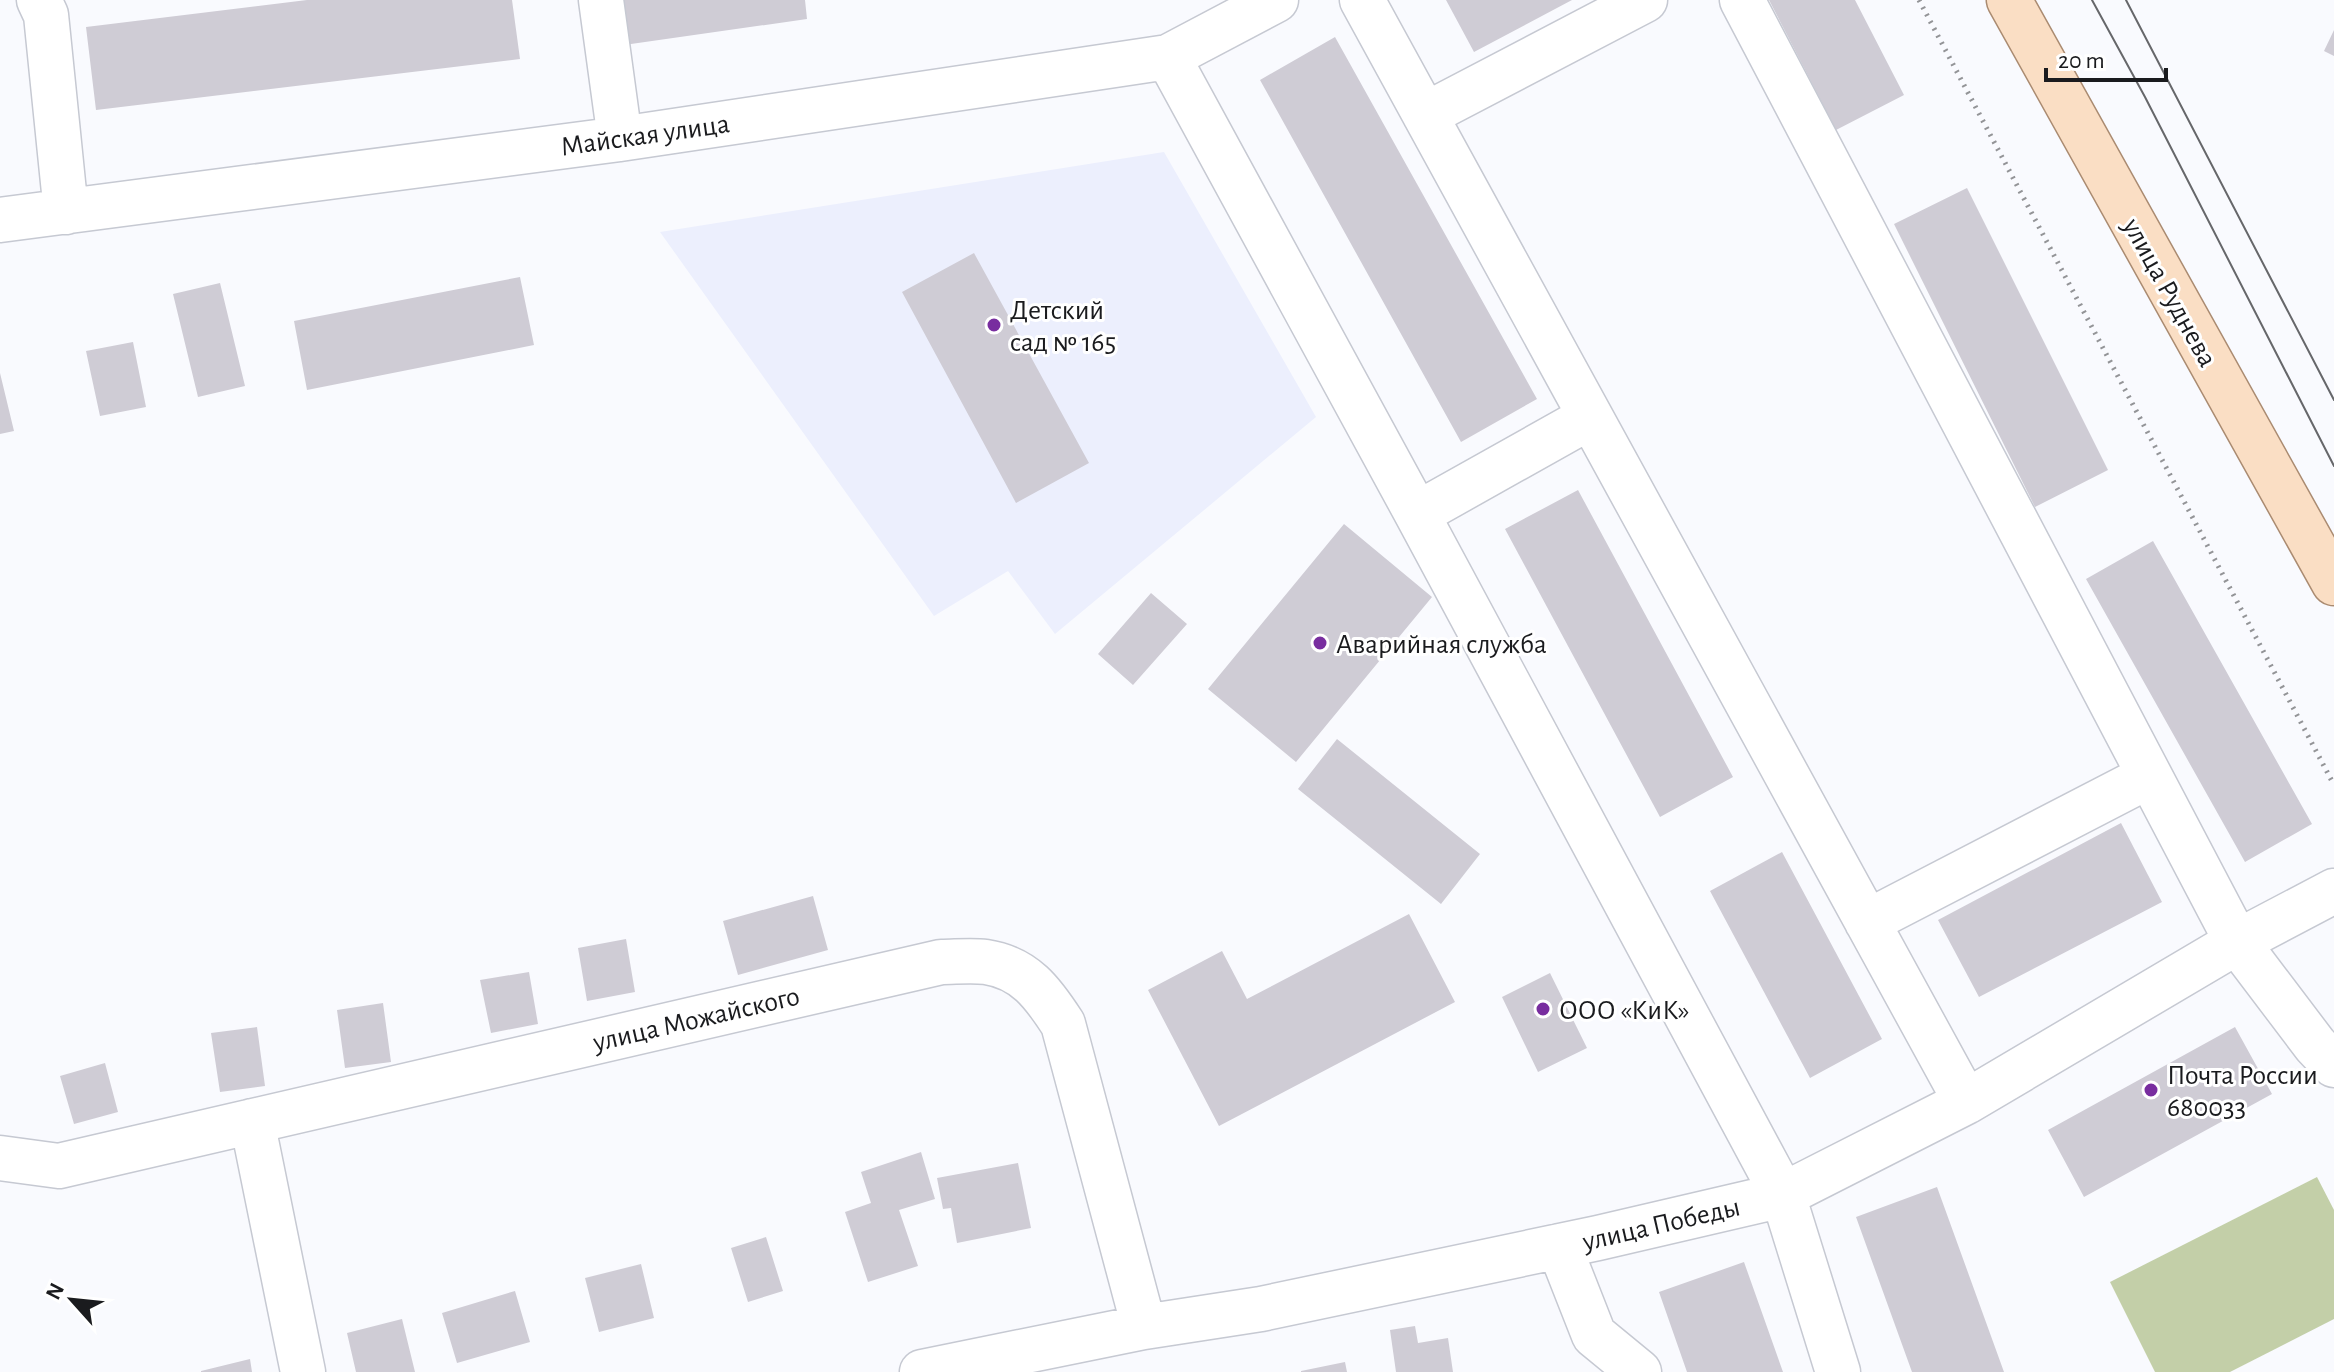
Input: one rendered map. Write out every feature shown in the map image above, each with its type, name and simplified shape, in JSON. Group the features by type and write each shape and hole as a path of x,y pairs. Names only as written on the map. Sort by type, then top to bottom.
{"main road":[{"name":"улица Руднева","path":"2009,0 2334,583"}],"street":[{"path":"39,0 46,15 66,212"},
{"path":"601,0 620,139"},
{"name":"Майская улица","path":"0,220 620,139 1168,57 1276,0"},
{"path":"1362,0 1966,1102"},
{"path":"1425,115 1645,0"},
{"path":"1742,0 2237,942 2315,1045 2334,1065"},
{"path":"1168,57 1783,1195 1838,1372"},
{"path":"1417,514 1590,417"},
{"path":"1867,922 2149,776"},
{"name":"улица Победы","path":"922,1372 1144,1327 1261,1309 1783,1195 1966,1102 2237,942 2334,891"},
{"name":"улица Можайского","path":"0,1158 59,1166 941,962 986,962 1021,974 1045,995 1063,1024 1144,1327"},
{"path":"252,1121 303,1372"},
{"path":"1559,1246 1594,1335 1639,1372"}],"path":[{"path":"1919,0 2334,785"}],"shaded area":[{"name":"Детский сад № 165","path":"1164,152 1316,417 1055,634 1008,571 934,616 660,232"}],"green space":[{"path":"2317,1177 2334,1210 2334,1319 2230,1372 2155,1372 2110,1282"}],"building":[{"path":"307,0 512,0 520,59 96,110 86,27"},
{"path":"611,0 805,0 807,19 617,46"},
{"path":"1446,0 1572,0 1474,52"},
{"path":"1769,0 1855,0 1904,95 1836,130"},
{"path":"2334,30 2334,56 2324,51"},
{"path":"1335,37 1537,399 1461,442 1260,80"},
{"path":"1967,188 2108,470 2035,507 1894,224"},
{"path":"974,253 1089,463 1016,503 902,292"},
{"path":"520,277 534,345 307,390 294,321"},
{"path":"220,283 245,386 198,397 173,294"},
{"path":"133,342 146,407 100,416 86,351"},
{"path":"0,373 14,431 0,434"},
{"path":"1578,490 1733,777 1660,817 1505,529"},
{"name":"Аварийная служба","path":"1344,524 1432,597 1296,762 1208,689"},
{"path":"2153,541 2312,824 2245,862 2086,579"},
{"path":"1151,593 1187,624 1133,685 1098,654"},
{"path":"1337,739 1480,854 1441,904 1298,789"},
{"path":"2121,823 2162,902 1979,997 1938,920"},
{"path":"1782,852 1882,1039 1810,1078 1710,891"},
{"path":"813,896 828,950 738,975 723,921"},
{"path":"1409,914 1455,1002 1219,1126 1148,990 1222,951 1247,999"},
{"path":"626,939 635,992 587,1001 578,948"},
{"path":"529,972 538,1024 491,1033 480,980"},
{"path":"1550,973 1587,1048 1538,1072 1502,997"},
{"path":"383,1003 391,1062 345,1068 337,1010"},
{"path":"257,1027 265,1086 220,1092 211,1033"},
{"path":"2235,1027 2272,1094 2084,1197 2048,1130"},
{"path":"105,1063 118,1112 74,1124 60,1076"},
{"path":"921,1152 935,1199 899,1210 918,1266 868,1282 845,1212 871,1203 861,1172"},
{"path":"1018,1163 1031,1228 957,1243 951,1208 943,1209 937,1178"},
{"path":"1937,1187 2004,1372 1912,1372 1856,1217"},
{"path":"766,1237 783,1291 748,1302 731,1248"},
{"path":"1744,1262 1783,1372 1687,1372 1659,1292"},
{"path":"641,1264 654,1318 599,1332 585,1278"},
{"path":"515,1291 530,1342 457,1363 442,1313"},
{"path":"402,1319 415,1372 356,1372 347,1333"},
{"path":"1415,1326 1418,1343 1448,1338 1453,1372 1396,1372 1390,1330"},
{"path":"250,1359 252,1372 201,1372 201,1371"},
{"path":"1345,1362 1347,1372 1301,1372 1301,1371"}],"tram line":[{"path":"2092,0 2334,466"},
{"path":"2126,0 2334,400"}],"place":[{"name":"Детский сад № 165","path":"994,325"},
{"name":"Аварийная служба","path":"1320,643"},
{"name":"ООО «КиК»","path":"1543,1009"},
{"name":"Почта России 680033","path":"2151,1090"}]}
